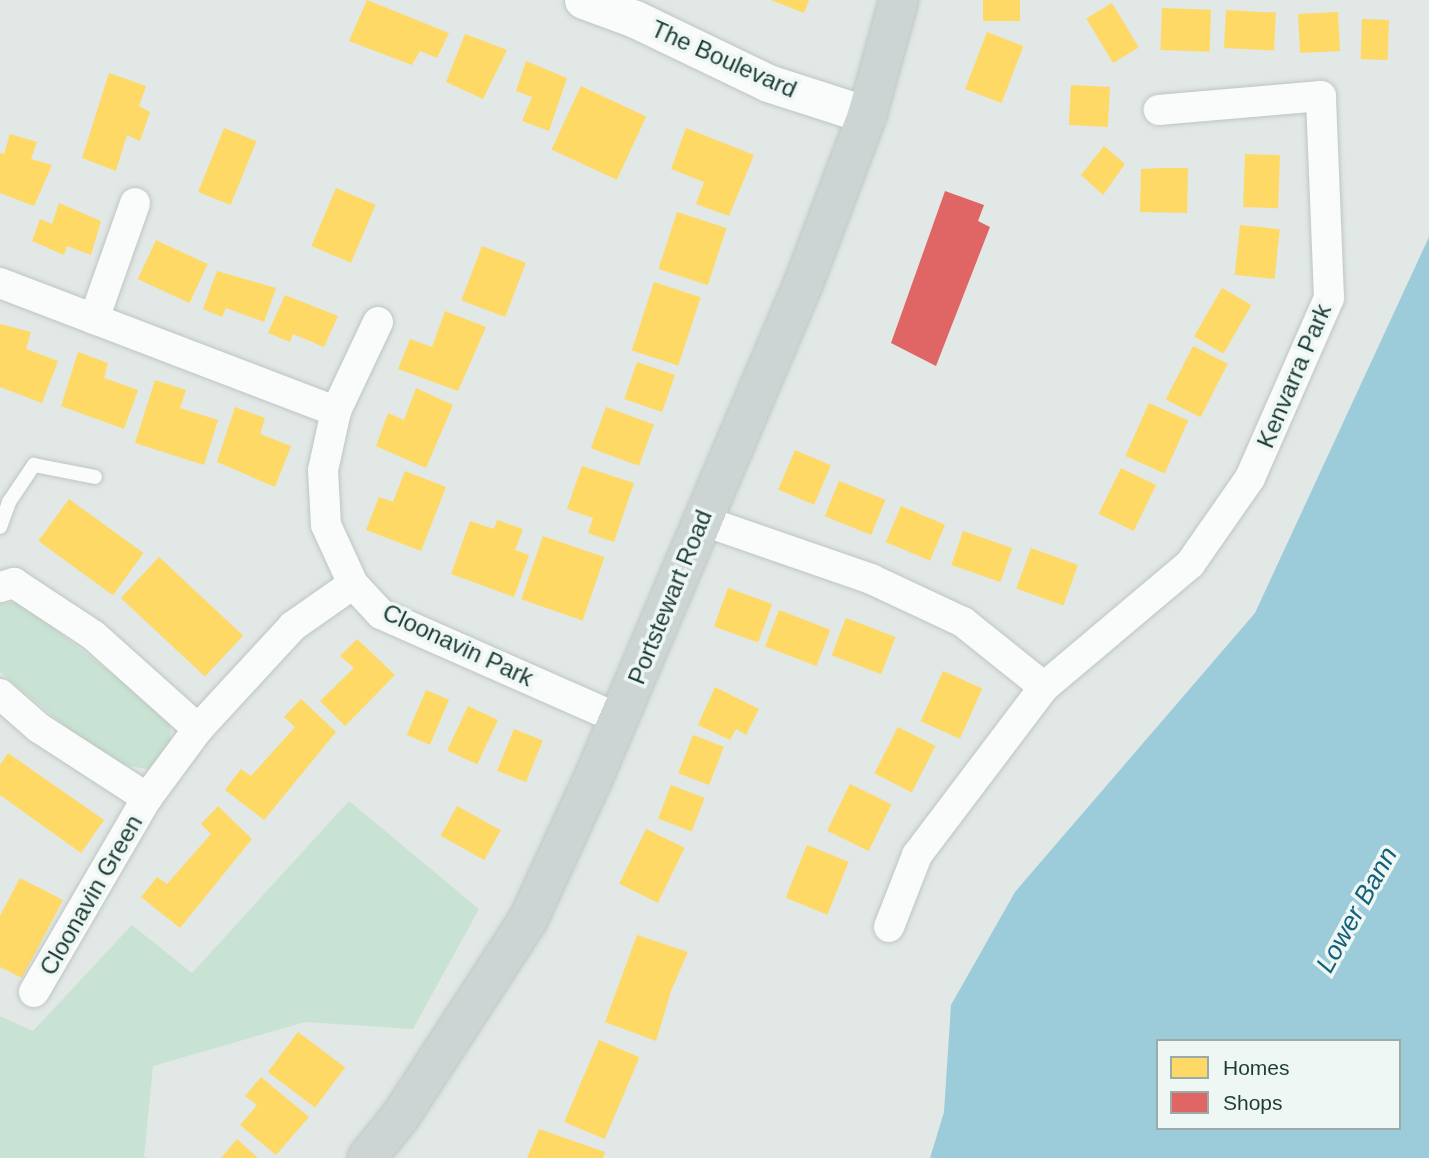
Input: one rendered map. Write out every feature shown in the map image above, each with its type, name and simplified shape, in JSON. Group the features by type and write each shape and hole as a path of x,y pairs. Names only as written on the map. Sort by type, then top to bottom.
{"main road":[{"name":"Portstewart Road","path":"366,1158 400,1117 528,920 619,719 804,282 867,115 899,0"}],"street":[{"name":"The Boulevard","path":"583,0 635,19 768,83 867,115"},
{"name":"Kenvarra Park","path":"889,927 917,855 1044,687 1190,564 1250,478 1329,298 1321,96 1159,110"},
{"path":"94,318 135,203"},
{"path":"0,283 336,411"},
{"name":"Cloonavin Park","path":"378,322 336,411 323,470 326,524 353,584 381,614 619,719"},
{"path":"701,520 871,579 963,622 1044,687"},
{"path":"0,587 15,583 93,635 198,729"},
{"name":"Cloonavin Green","path":"34,992 147,798 198,729 293,626 353,584"},
{"name":"Cloonavin Green","path":"0,694 39,728 147,798"}],"lane":[{"path":"0,527 9,502 34,466 95,477"}],"green space":[{"path":"20,602 170,719 171,752 152,770 108,762 0,672 0,604"},
{"path":"349,801 479,909 413,1029 305,1022 153,1066 144,1156 147,1158 0,1158 0,1016 33,1031 132,925 192,973"}],"water":[{"name":"Lower Bann","path":"1429,237 1429,1158 930,1158 944,1112 951,1005 1015,892 1255,613"}],"building: Homes":[{"path":"367,0 449,33 437,58 420,51 412,65 349,41"},
{"path":"771,0 809,0 804,13"},
{"path":"983,0 1020,0 1020,21 983,21"},
{"path":"1112,3 1139,48 1113,63 1086,18"},
{"path":"1162,8 1211,10 1210,52 1161,50"},
{"path":"1226,10 1276,13 1274,51 1224,48"},
{"path":"1338,12 1340,51 1300,53 1298,14"},
{"path":"1362,19 1389,20 1388,60 1361,59"},
{"path":"987,32 1023,46 1002,103 965,89"},
{"path":"465,34 507,50 483,99 446,82"},
{"path":"526,61 567,78 549,131 522,121 532,97 516,91"},
{"path":"109,73 146,86 139,106 150,112 140,141 127,135 116,171 82,158"},
{"path":"1071,85 1110,87 1108,127 1069,125"},
{"path":"581,86 646,116 617,180 551,149"},
{"path":"224,128 256,141 231,205 198,192"},
{"path":"686,128 754,155 729,216 696,204 704,182 671,169"},
{"path":"10,134 37,142 31,159 52,165 34,206 0,193 0,153 4,154"},
{"path":"1104,146 1125,164 1103,195 1081,175"},
{"path":"1245,154 1280,155 1278,208 1243,207"},
{"path":"1188,168 1187,213 1140,212 1141,169"},
{"path":"336,188 376,205 351,263 311,246"},
{"path":"59,203 101,221 91,255 67,246 64,255 32,241 40,219 52,224"},
{"path":"677,212 726,228 708,285 658,269"},
{"path":"1240,225 1280,229 1275,279 1235,275"},
{"path":"156,240 208,264 189,303 138,279"},
{"path":"482,246 526,263 505,317 461,300"},
{"path":"217,271 276,288 264,322 226,308 222,317 203,309"},
{"path":"654,282 701,297 678,366 632,350"},
{"path":"1222,288 1251,305 1223,353 1194,336"},
{"path":"285,295 338,316 324,347 293,334 290,342 268,333"},
{"path":"445,311 486,327 458,391 398,369 410,339 432,347"},
{"path":"0,324 31,332 26,349 58,361 42,403 0,387"},
{"path":"1193,346 1228,364 1201,417 1166,399"},
{"path":"78,352 108,363 104,378 138,390 124,429 61,406"},
{"path":"637,362 675,375 662,412 624,399"},
{"path":"155,380 186,390 180,408 218,420 204,465 135,443"},
{"path":"416,388 453,405 426,468 376,446 388,413 404,420"},
{"path":"1149,403 1188,420 1165,473 1125,456"},
{"path":"235,407 265,418 260,434 291,446 275,487 217,462"},
{"path":"606,407 654,424 639,466 591,448"},
{"path":"795,450 831,465 814,505 778,490"},
{"path":"582,466 634,483 614,542 588,533 593,518 567,509"},
{"path":"1121,468 1156,485 1134,531 1099,514"},
{"path":"405,471 446,487 421,551 366,530 379,497 393,502"},
{"path":"839,481 885,500 871,535 825,516"},
{"path":"69,499 143,553 113,595 38,541"},
{"path":"901,506 945,525 930,561 886,542"},
{"path":"497,520 523,529 515,550 529,555 514,597 451,574 470,521 494,529"},
{"path":"963,531 1012,548 1000,582 951,565"},
{"path":"543,536 604,557 583,621 521,599"},
{"path":"1031,548 1078,565 1063,606 1016,588"},
{"path":"159,557 243,635 205,676 121,598"},
{"path":"728,588 772,604 758,643 714,627"},
{"path":"779,610 830,630 816,666 765,646"},
{"path":"846,618 895,637 881,674 832,655"},
{"path":"357,639 395,675 345,726 320,701 354,668 340,656"},
{"path":"943,671 982,688 960,739 921,721"},
{"path":"715,687 759,709 746,735 736,729 730,740 698,725"},
{"path":"426,690 449,700 430,745 407,735"},
{"path":"301,699 336,732 264,820 225,790 241,769 251,776 295,727 284,717"},
{"path":"468,706 498,720 477,764 447,750"},
{"path":"898,727 935,746 912,792 874,773"},
{"path":"514,729 543,741 526,782 497,771"},
{"path":"693,735 724,747 709,785 678,773"},
{"path":"8,753 104,820 81,853 0,795 0,765"},
{"path":"850,784 891,804 869,851 827,831"},
{"path":"671,785 705,798 692,832 658,819"},
{"path":"218,806 252,839 180,928 141,897 157,877 167,884 211,834 201,824"},
{"path":"457,806 501,830 484,860 441,836"},
{"path":"646,829 685,848 658,903 619,884"},
{"path":"807,845 849,862 827,915 786,898"},
{"path":"20,878 63,900 22,978 0,967 0,916"},
{"path":"637,935 688,952 671,991 656,1041 605,1022"},
{"path":"298,1032 345,1068 315,1107 268,1072"},
{"path":"599,1040 640,1057 605,1139 564,1122"},
{"path":"261,1077 309,1117 276,1155 240,1125 257,1105 245,1096"},
{"path":"539,1129 605,1152 603,1158 527,1158"},
{"path":"237,1139 258,1158 221,1158"}],"building: Shops":[{"path":"945,191 984,205 978,221 990,227 936,366 891,343"}]}
